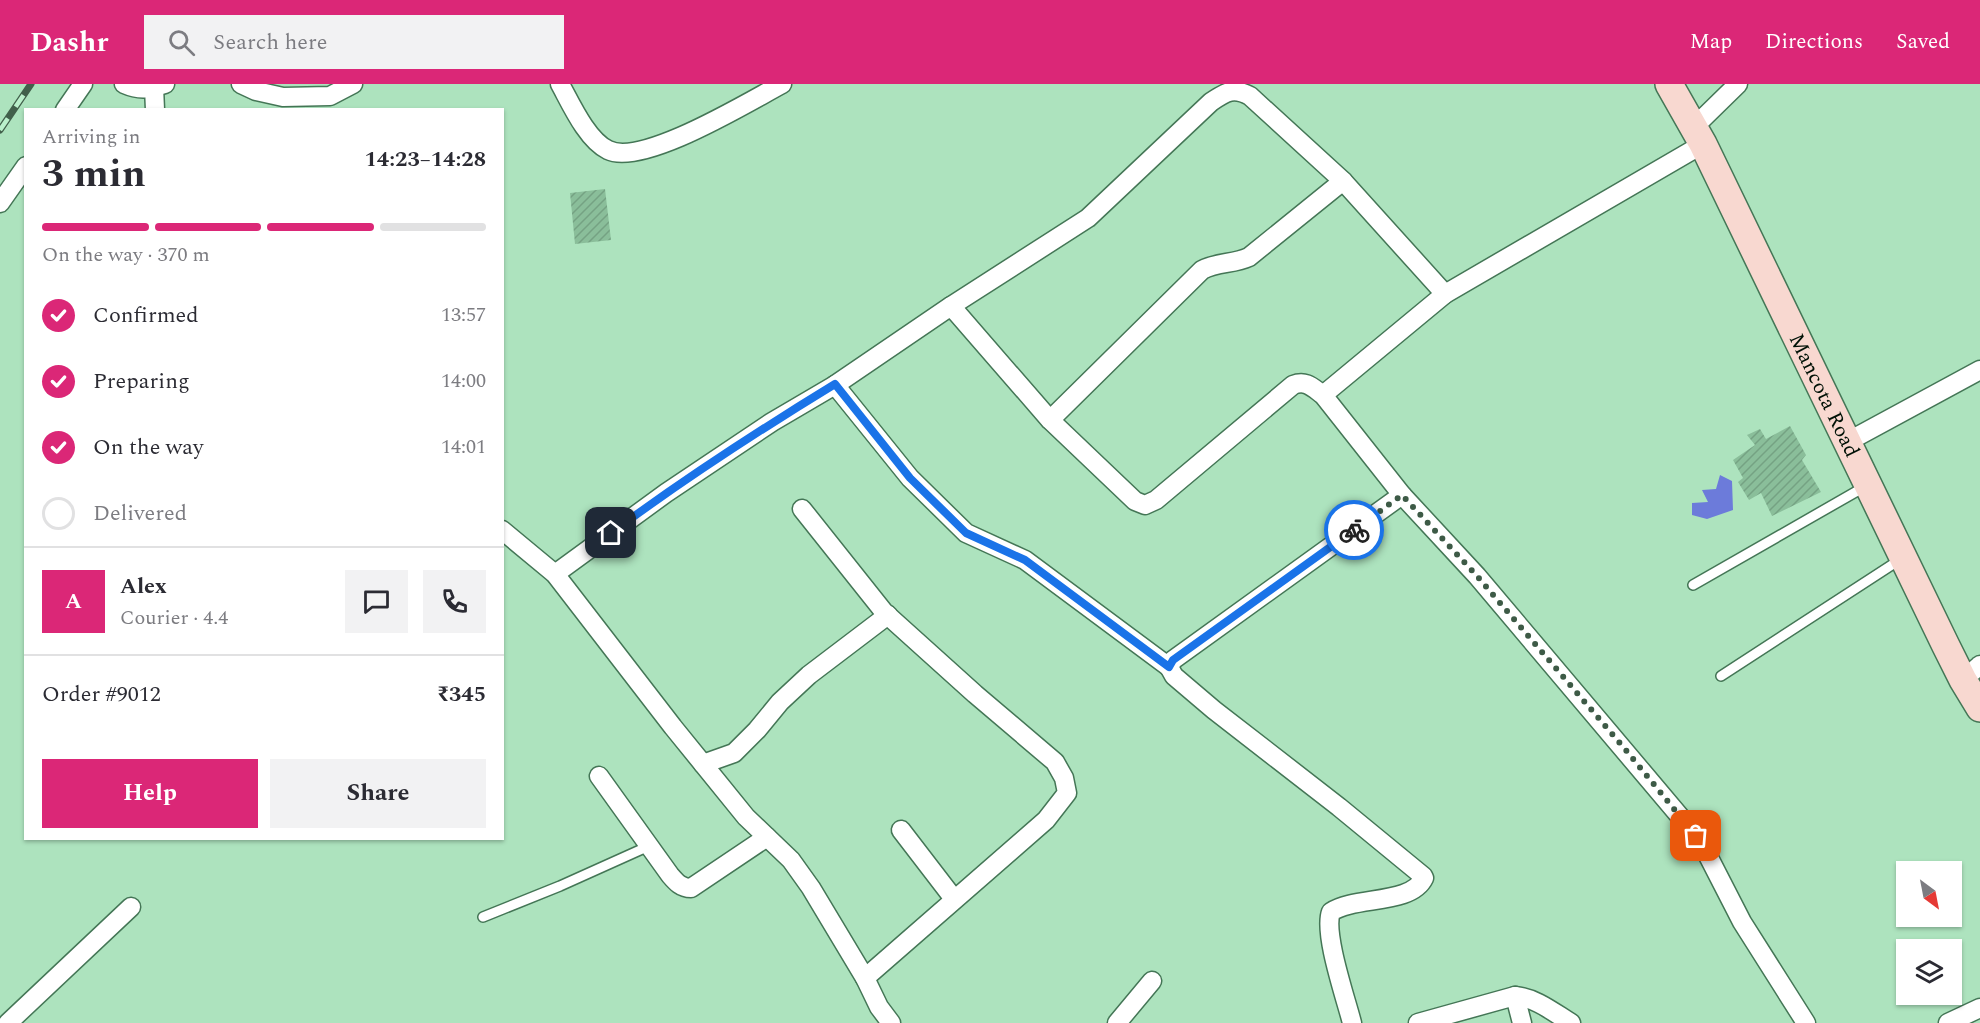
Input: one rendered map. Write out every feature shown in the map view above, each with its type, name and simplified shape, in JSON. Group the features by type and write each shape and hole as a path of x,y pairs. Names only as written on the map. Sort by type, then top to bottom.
{"main road":[{"name":"Mancota Road","path":"1669,84 1698,135 1903,557 1971,673 1980,708"}],"street":[{"path":"66,108 83,84"},
{"path":"124,84 146,90 160,86 155,108"},
{"path":"241,84 256,91 287,91 334,103 353,84"},
{"path":"560,84 597,143 609,151 623,154 650,149 681,136 751,91 782,84"},
{"path":"1323,395 1445,294 1698,135 1738,84"},
{"path":"555,574 666,493 772,422 835,384 951,306 1089,218 1211,102 1227,92 1239,91 1250,96 1343,181 1445,294"},
{"path":"0,203 24,169"},
{"path":"1050,420 1202,270 1212,265 1235,263 1249,257 1343,181"},
{"path":"951,306 1050,420 1135,501 1145,505 1156,500 1293,385 1300,382 1307,383 1323,395 1402,495 1477,576 1688,826 1703,846 1742,922 1806,1023"},
{"path":"1847,442 1980,370"},
{"path":"835,384 910,478 966,533 1025,560 1169,667 1174,676 1214,710 1348,814 1423,876 1419,886 1410,891 1342,907 1332,912 1329,923 1332,944 1352,1023"},
{"path":"1169,667 1173,660 1402,495"},
{"path":"802,509 888,615 1055,762 1064,778 1067,793 1046,820 865,978"},
{"path":"504,532 555,574 746,817 791,861 811,888 865,978 873,997 891,1023"},
{"path":"703,764 734,753 780,702 809,675 888,615"},
{"path":"599,776 676,883 685,888 691,888 767,837"},
{"path":"901,830 954,899"},
{"path":"8,1023 131,907"},
{"path":"1117,1023 1152,981"},
{"path":"1515,996 1522,1023"},
{"path":"1418,1023 1515,996 1525,997 1539,1003 1571,1023"},
{"path":"1948,1023 1979,1011"}],"lane":[{"path":"1693,585 1868,485"},
{"path":"1721,676 1903,557"},
{"path":"483,917 649,846"}],"water":[{"path":"1720,475 1732,481 1733,510 1707,519 1692,515 1692,503 1708,502 1702,490 1716,489"}],"building":[{"path":"605,189 611,240 575,244 570,193"},
{"path":"1790,426 1806,455 1802,460 1821,492 1772,516 1761,493 1749,500 1738,482 1743,478 1733,460 1755,445 1747,435 1760,429 1766,439"}],"railway":[{"path":"0,130 31,84"}],"way so far":[{"path":"1354,530 1402,495 1477,576 1696,836"}],"route":[{"path":"611,533 772,422 835,384 910,478 966,533 1025,560 1169,667 1173,660 1354,530"}]}
